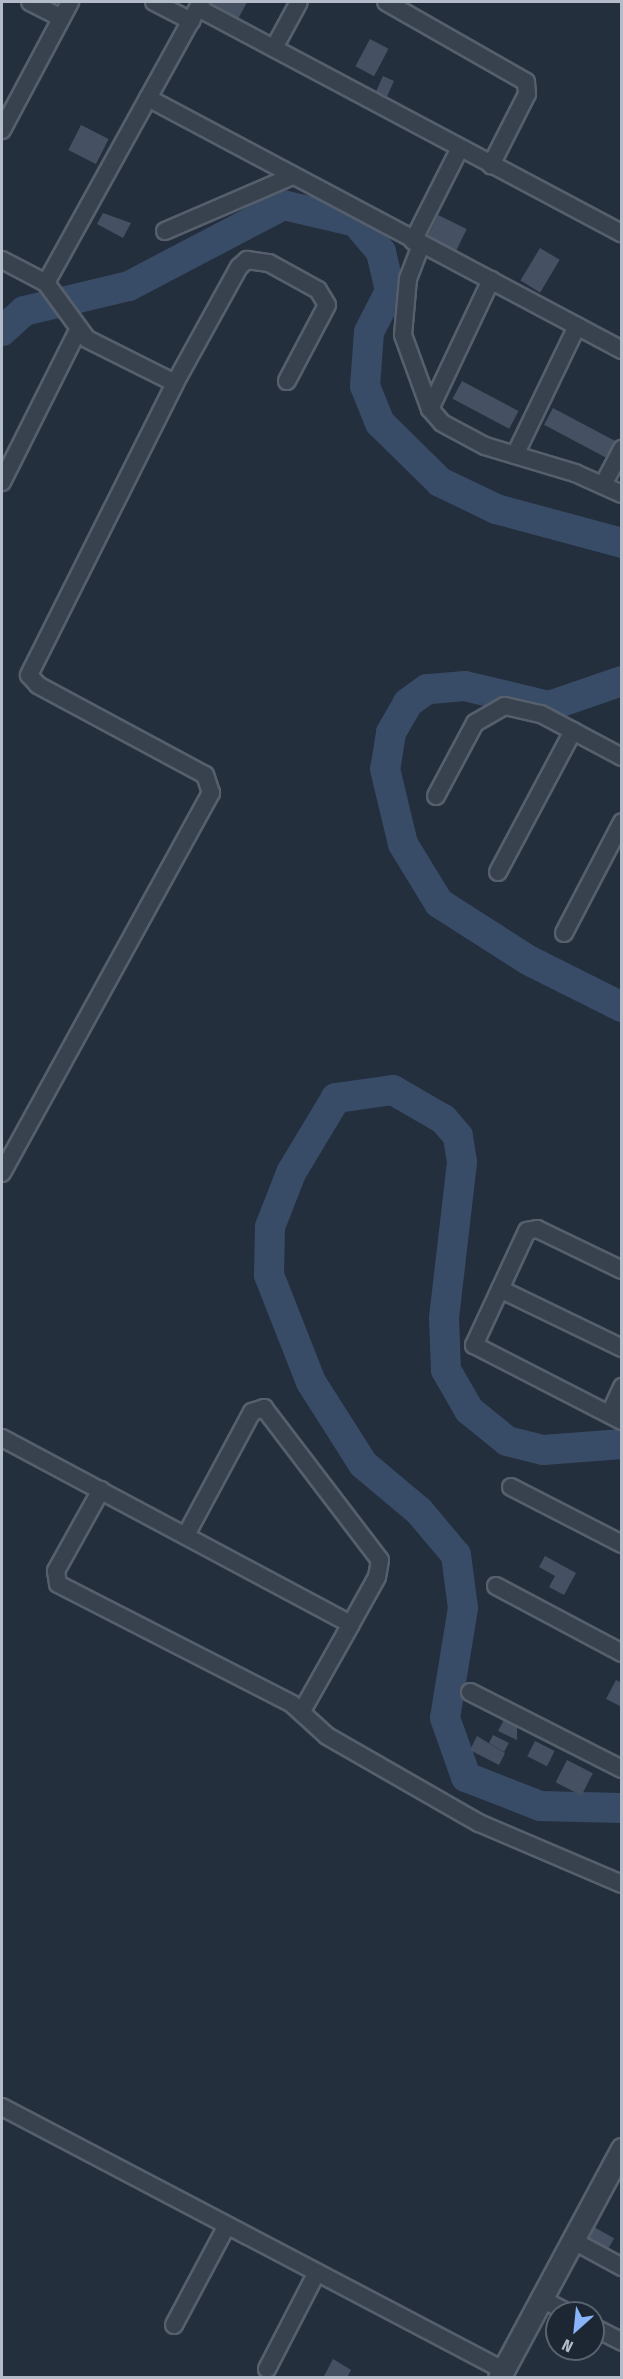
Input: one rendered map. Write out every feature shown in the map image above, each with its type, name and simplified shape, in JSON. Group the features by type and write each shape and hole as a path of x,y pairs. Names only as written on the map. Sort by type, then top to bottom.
{"street":[{"path":"30,2 61,18"},
{"path":"2,130 70,2"},
{"path":"154,2 197,10 274,48 621,233"},
{"path":"274,48 299,2"},
{"path":"386,2 525,82 527,94 491,165"},
{"path":"52,289 148,98 197,10"},
{"path":"148,98 621,350"},
{"path":"460,148 417,243 408,279 403,335 430,409 460,434 603,485 621,494"},
{"path":"165,231 293,176"},
{"path":"2,1173 211,793 205,775 38,685 29,675 175,383 239,267 259,259 326,297 324,313 287,381"},
{"path":"2,260 52,289 78,330 105,351 175,383"},
{"path":"430,409 491,280"},
{"path":"514,454 577,326"},
{"path":"2,482 78,330"},
{"path":"603,485 621,449"},
{"path":"436,796 464,740 489,711 525,707 621,757"},
{"path":"498,872 573,731"},
{"path":"564,933 621,822"},
{"path":"621,1270 531,1228 474,1339 477,1350 616,1417 621,1387"},
{"path":"500,1289 621,1348"},
{"path":"186,1535 252,1412 264,1408 380,1560 377,1577 302,1711"},
{"path":"2,1438 351,1624"},
{"path":"511,1488 621,1544"},
{"path":"101,1490 56,1571 58,1584 302,1711 327,1736 479,1823 621,1884"},
{"path":"496,1586 621,1653"},
{"path":"470,1692 621,1769"},
{"path":"2,2107 501,2374 621,2149"},
{"path":"174,2325 226,2227"},
{"path":"572,2240 621,2267"},
{"path":"267,2369 316,2274"},
{"path":"540,2298 545,2301"},
{"path":"605,2333 621,2342"}],"building":[{"path":"212,2 247,2 237,21 209,7"},
{"path":"370,39 389,49 374,76 355,66"},
{"path":"383,76 394,81 387,96 376,92"},
{"path":"81,125 109,139 96,164 68,150"},
{"path":"103,213 131,223 123,238 97,224"},
{"path":"438,215 467,229 456,251 427,237"},
{"path":"540,248 560,260 540,292 520,281"},
{"path":"462,381 519,411 509,429 453,399"},
{"path":"553,408 617,442 608,459 544,425"},
{"path":"545,1556 576,1573 564,1595 549,1587 555,1576 539,1567"},
{"path":"616,1680 622,1683 622,1707 606,1699"},
{"path":"506,1716 517,1722 517,1740 498,1731"},
{"path":"493,1735 509,1743 504,1752 489,1743"},
{"path":"477,1736 505,1753 499,1765 470,1750"},
{"path":"535,1741 555,1751 547,1766 527,1756"},
{"path":"567,1760 593,1773 581,1795 556,1782"},
{"path":"594,2227 614,2238 605,2254 585,2243"},
{"path":"333,2359 351,2370 347,2378 323,2378"}],"waterway":[{"path":"2,331 24,311 129,286 283,205 356,222 381,252 390,291 369,332 365,386 380,423 440,482 496,509 622,543"},
{"path":"622,681 549,706 465,686 427,689 408,703 391,733 385,769 403,844 439,903 528,960 622,1007"},
{"path":"622,1444 543,1450 507,1441 469,1410 446,1370 444,1318 462,1162 458,1136 443,1119 393,1090 336,1098 291,1173 270,1227 269,1275 311,1382 363,1464 419,1511 456,1555 463,1608 445,1718 466,1777 540,1806 622,1808"}]}
